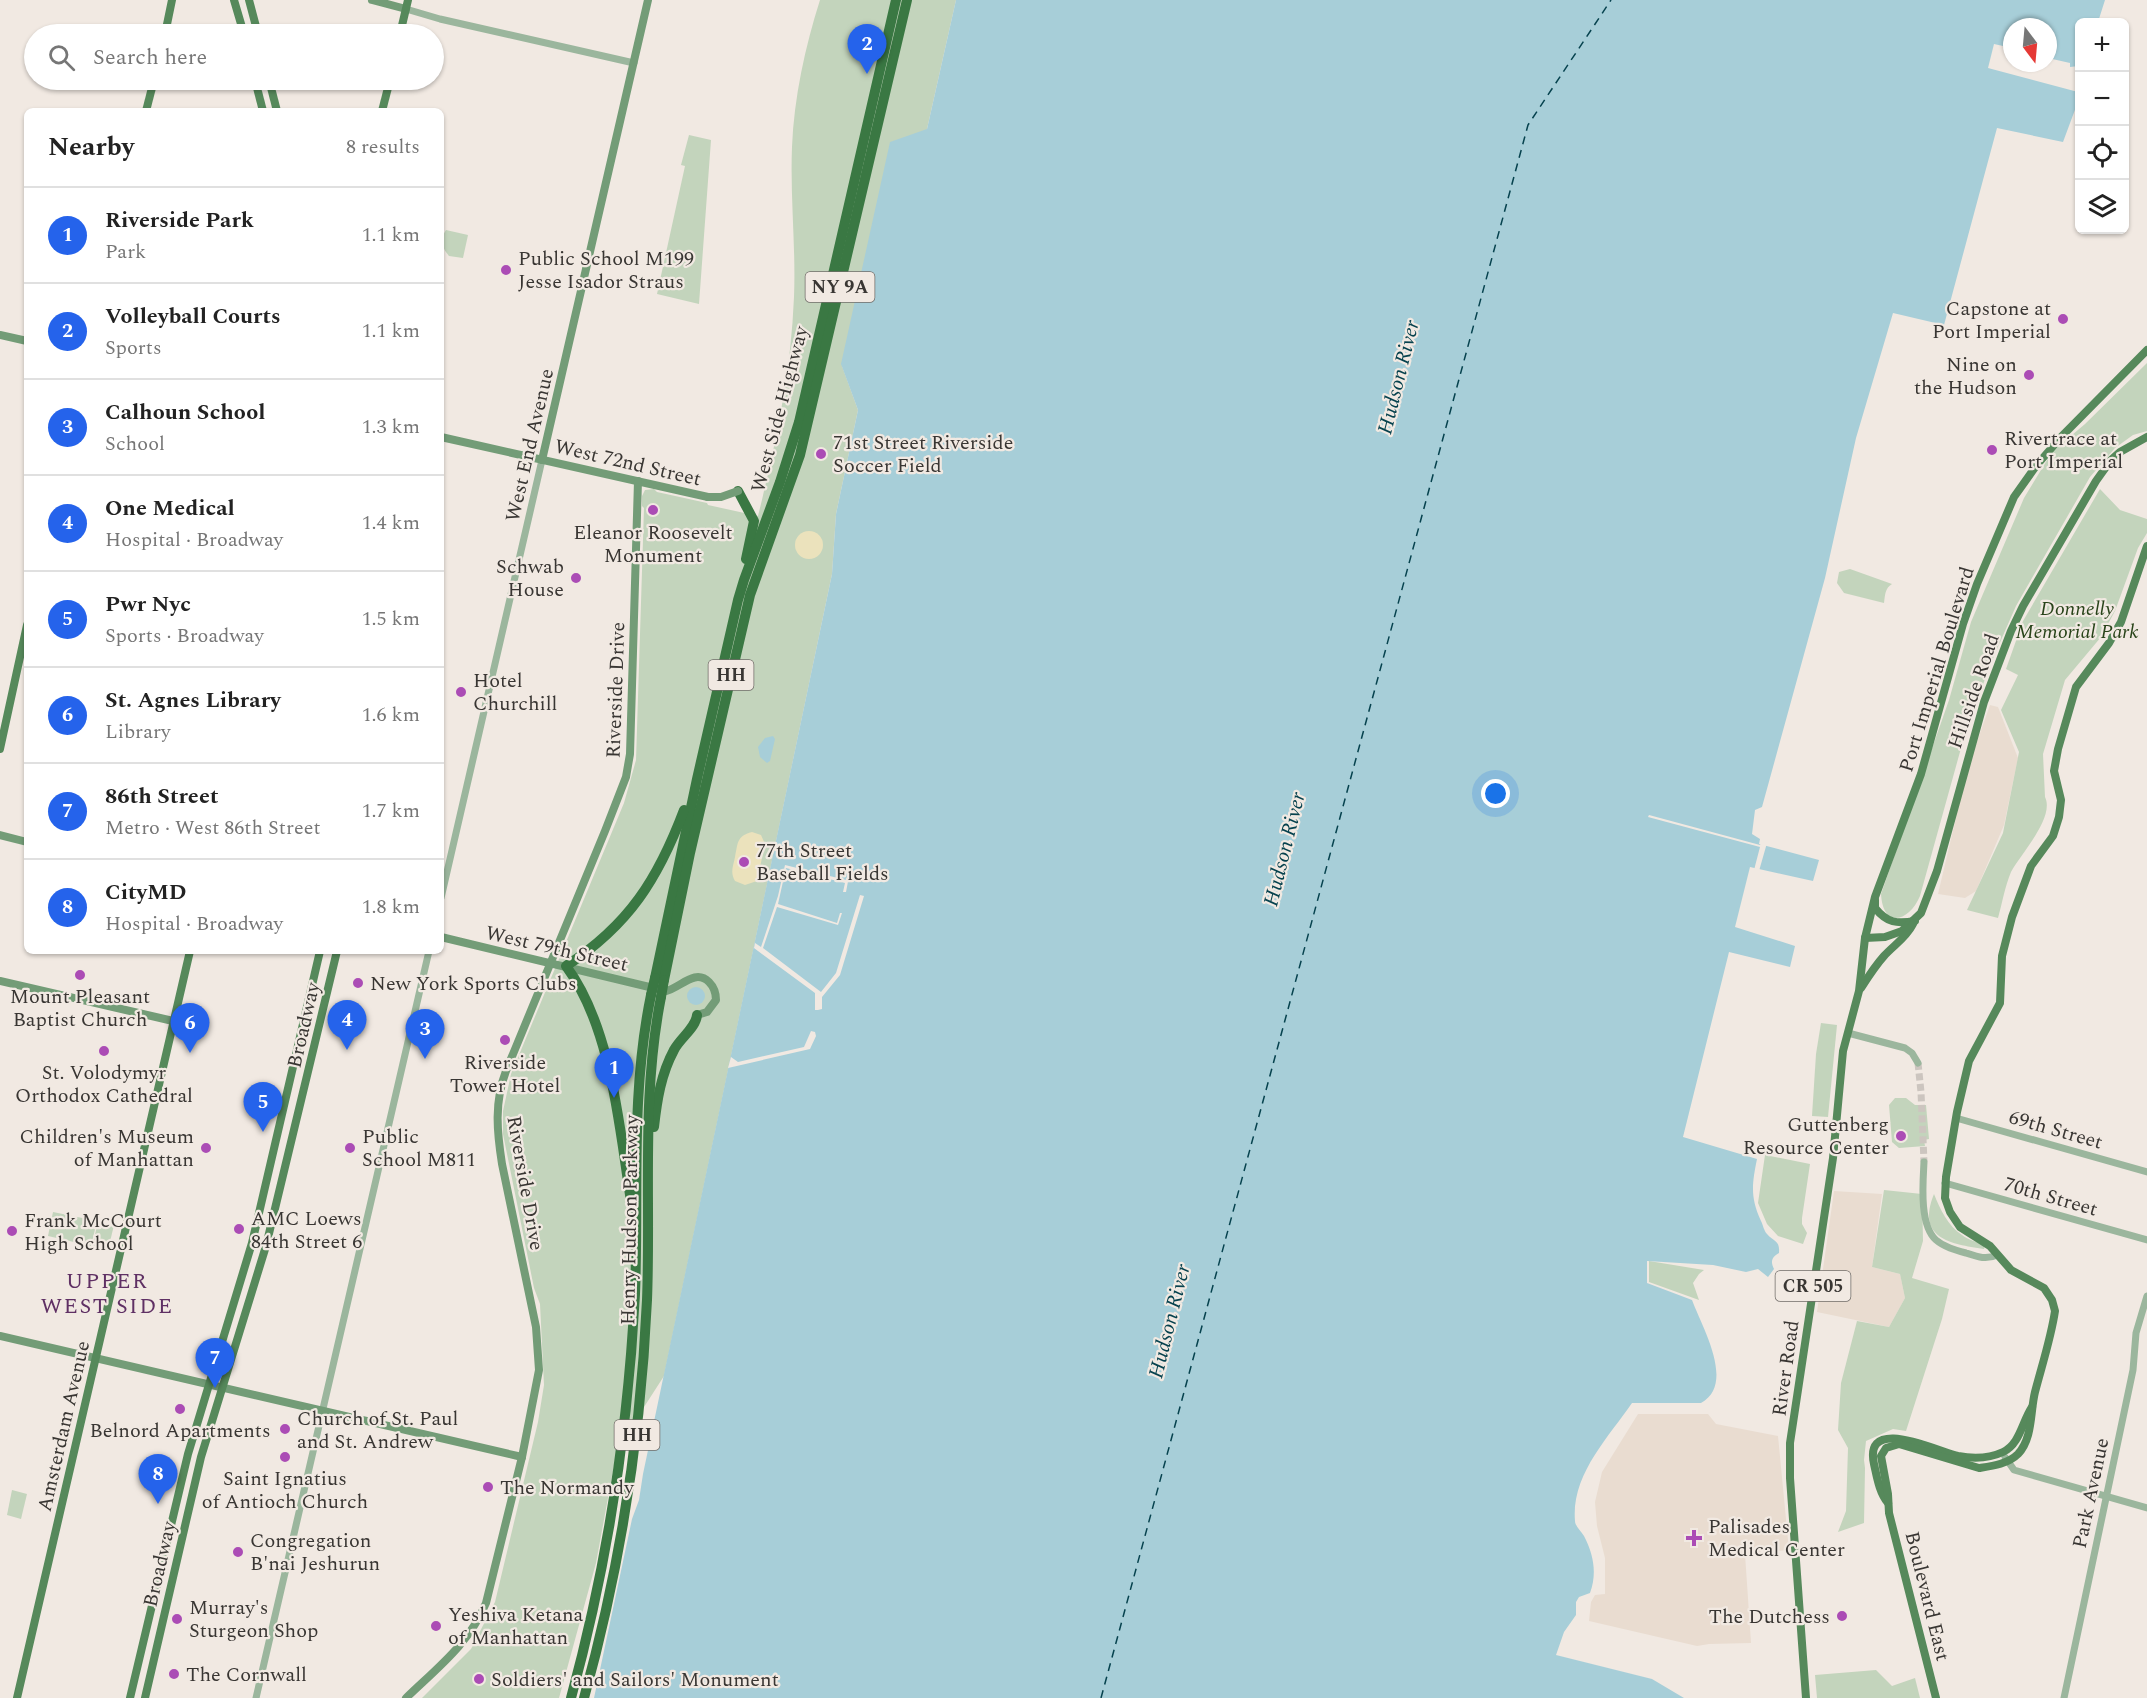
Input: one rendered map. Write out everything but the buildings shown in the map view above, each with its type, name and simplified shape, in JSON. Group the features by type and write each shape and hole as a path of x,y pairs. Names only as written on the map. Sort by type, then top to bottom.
{"highway":[{"name":"West Side Highway","path":"751,567 799,422 897,0"},
{"name":"West Side Highway","path":"751,567 794,475 811,414 907,0"},
{"path":"738,491 754,520 751,567"},
{"name":"Henry Hudson Parkway","path":"584,1698 617,1559 636,1438 646,1317 648,1106 659,988 697,779 744,580 751,567"},
{"name":"Henry Hudson Parkway","path":"571,1698 602,1567 621,1457 632,1344 636,1234 636,1141 643,1039 659,988 750,595 751,567"},
{"path":"636,1234 624,1143 609,1072 586,1003 566,966 604,939 644,892 670,845 697,779"},
{"path":"648,1166 663,1076 676,1045 694,1024 697,1015"}],"main road":[{"path":"167,24 172,0"},
{"path":"234,0 240,24"},
{"path":"249,0 255,24"},
{"path":"372,0 407,4 402,24"},
{"name":"West End Avenue","path":"542,460 648,0"},
{"path":"147,108 151,90"},
{"path":"258,90 262,108"},
{"path":"272,90 276,108"},
{"path":"383,108 387,90"},
{"path":"0,335 24,340"},
{"name":"Port Imperial Boulevard","path":"1865,938 1875,897 1921,774 1970,602 2014,496 2056,443 2147,350"},
{"name":"West 72nd Street","path":"444,438 708,497 725,496 738,491"},
{"name":"Hillside Road","path":"1915,921 1928,898 1937,871 1984,702 2023,606 2096,481 2120,452 2147,438"},
{"name":"Riverside Drive","path":"406,1698 456,1652 480,1616 489,1593 538,1385 540,1355 502,1164 496,1115 503,1078 605,831 628,765 638,481"},
{"path":"2007,1461 2016,1456 2022,1448 2032,1419 2032,1406 2055,1311 2052,1300 2044,1288 2012,1270 1990,1246 1960,1227 1945,1198 1945,1183 1969,1061 2000,1003 2002,956 2012,917 2031,866 2053,836 2059,818 2061,800 2055,771 2058,750 2076,687 2109,643 2121,622 2147,546"},
{"path":"0,749 24,639"},
{"path":"0,836 24,841"},
{"path":"1875,897 1875,908 1888,921 1898,923 1915,921"},
{"path":"1865,938 1894,934 1915,921"},
{"name":"CR 505","path":"1859,991 1884,956 1909,933 1915,921"},
{"name":"West 79th Street","path":"444,938 659,988"},
{"name":"River Road","path":"1806,1698 1790,1443 1833,1158 1840,1073 1859,991 1865,938"},
{"name":"Amsterdam Avenue","path":"17,1698 189,954"},
{"name":"Broadway","path":"130,1698 188,1454 252,1243 320,954"},
{"name":"Broadway","path":"145,1698 201,1457 266,1246 336,954"},
{"path":"659,988 674,988 691,978 708,981 714,990 716,1000 707,1012 697,1015"},
{"path":"0,981 173,1021"},
{"path":"0,1336 522,1457"},
{"path":"2002,1452 2010,1448 2019,1436 2023,1422 2032,1406"},
{"name":"Boulevard East","path":"1936,1698 1873,1454 1878,1443 1887,1438 1903,1439 1978,1459 2002,1452"},
{"name":"Boulevard East","path":"1887,1503 1888,1494 1881,1456 1890,1446 1906,1446 1979,1468 2007,1461"}],"street":[{"path":"407,4 440,19 633,63"},
{"name":"West End Avenue","path":"444,885 542,460"},
{"path":"256,1698 428,954"},
{"path":"1848,1034 1905,1048 1912,1053 1918,1063"},
{"name":"69th Street","path":"1956,1118 2147,1172"},
{"path":"1923,1162 1925,1216 1934,1238 1947,1247 1976,1257 1989,1259 1997,1255"},
{"name":"70th Street","path":"1945,1183 2147,1240"},
{"name":"Park Avenue","path":"2064,1698 2133,1370 2136,1333 2147,1296"},
{"path":"2002,1452 2014,1470 2147,1508"}],"shaded area":[{"path":"1990,705 1998,707 2018,758 2004,825 1976,891 1965,898 1938,894 1968,767"},
{"path":"1834,1191 1882,1194 1872,1267 1900,1274 1905,1298 1889,1327 1817,1312"},
{"name":"Palisades Medical Center","path":"1638,1414 1708,1414 1716,1424 1778,1436 1789,1550 1745,1554 1751,1643 1697,1646 1589,1621 1591,1602 1595,1595 1605,1594 1605,1558 1597,1526 1595,1502 1602,1472"}],"green space":[{"path":"820,0 956,0 927,129 842,366 858,410 836,514 832,574 664,1376 617,1449 596,1563 559,1698 422,1698 471,1649 495,1602 538,1422 544,1385 540,1304 534,1288 503,1134 503,1111 511,1074 624,803 636,760 644,508 642,496 645,490 654,489 657,492 758,516 777,434 790,353 794,278 793,129 801,73"},
{"path":"689,135 711,140 699,304 657,294 685,166 681,165"},
{"path":"446,230 468,235 463,258 449,256 444,248"},
{"path":"2147,363 2147,431 2133,435 2115,448 2090,477 2016,606 1968,723 1920,896 1910,912 1897,918 1891,917 1886,913 1881,894 1949,700 1971,622 2024,498 2052,452 2085,424"},
{"name":"Donnelly Memorial Park","path":"2100,489 2120,510 2147,519 2147,533 2138,548 2115,611 2101,637 2065,680 2043,754 2047,805 2045,815 2011,872 1998,918 1967,910 2003,833 2019,752 2001,710 2018,675 2006,669 2023,621"},
{"path":"1850,569 1892,584 1887,590 1884,603 1844,593 1837,583 1839,572"},
{"path":"1821,1023 1837,1025 1828,1117 1812,1116 1816,1054"},
{"path":"1895,1098 1906,1098 1915,1105 1926,1105 1929,1139 1924,1140 1925,1146 1899,1148 1892,1142 1889,1105"},
{"path":"1765,1155 1810,1164 1802,1218 1802,1224 1807,1233 1803,1244 1778,1236 1767,1224 1758,1203"},
{"path":"1884,1190 1922,1194 1923,1241 1912,1278 1949,1289 1942,1319 1906,1431 1893,1429 1866,1441 1864,1523 1838,1532 1846,1511 1848,1448 1838,1430 1841,1383 1857,1321 1889,1327 1905,1298 1900,1274 1872,1267"},
{"path":"1934,1194 1953,1227 1967,1238 1985,1245 1984,1249 1948,1241 1933,1229 1929,1220"},
{"path":"53,1212 97,1221 91,1246 48,1236"},
{"path":"98,1222 114,1225 108,1250 92,1247"},
{"path":"1649,1261 1704,1270 1693,1283 1699,1300 1649,1282"},
{"path":"12,1490 27,1494 21,1519 7,1515"},
{"path":"1876,1670 1892,1686 1915,1678 1920,1698 1817,1698 1815,1675"}],"sand":[{"path":"809,531 819,535 823,545 819,555 809,559 799,555 795,545 799,535"},
{"path":"752,832 761,835 765,844 757,881 745,885 735,881 732,869 740,838"}],"water":[{"name":"Hudson River","path":"956,0 2105,0 2099,18 2075,18 2075,66 2070,67 2070,63 2057,60 2057,18 2003,18 2003,46 1994,44 1988,68 2075,91 2075,110 2063,142 1997,128 1944,325 1893,313 1856,438 1825,578 1762,807 1755,810 1752,834 1760,839 1759,844 1819,860 1813,881 1750,867 1735,927 1795,946 1790,967 1729,952 1683,1137 1757,1159 1753,1183 1754,1197 1765,1231 1779,1246 1779,1253 1772,1261 1774,1269 1768,1277 1758,1269 1746,1272 1713,1265 1647,1261 1647,1283 1692,1300 1713,1354 1716,1383 1711,1394 1701,1403 1632,1403 1593,1458 1579,1488 1575,1504 1575,1523 1590,1550 1593,1579 1590,1593 1579,1597 1576,1602 1576,1615 1564,1632 1556,1655 1652,1679 1684,1698 594,1698 632,1519 639,1500 832,574 836,514 858,410 841,364 890,142 927,129"},
{"path":"773,736 775,739 770,761 767,763 760,757 758,747 765,738"},
{"path":"696,987 702,990 705,996 702,1002 696,1005 690,1002 687,996 690,990"}],"pier":[{"path":"1649,815 1760,845 1763,839 1763,842 1767,843 1759,871 1754,870 1760,847 1648,817"},
{"path":"785,865 846,880 850,871 846,892 843,892 845,883 786,868 778,904 837,923 842,913 838,925 777,907 763,948 821,992 836,973 860,895 864,896 840,975 822,997 822,1009 818,1010 815,1010 815,993 754,948 755,943 761,947 778,896"},
{"path":"811,1031 815,1032 816,1036 810,1049 728,1068 731,1057 738,1062 804,1047"}],"ferry route":[{"path":"1101,1698 1528,125 1611,0"}],"tunnel":[{"path":"1918,1063 1924,1162"}],"place":[{"name":"Volleyball Courts","path":"867,74"},
{"name":"Public School M199 Jesse Isador Straus","path":"506,270"},
{"name":"Capstone at Port Imperial","path":"2063,319"},
{"name":"Nine on the Hudson","path":"2029,375"},
{"name":"Rivertrace at Port Imperial","path":"1992,450"},
{"name":"71st Street Riverside Soccer Field","path":"821,454"},
{"name":"Eleanor Roosevelt Monument","path":"653,510"},
{"name":"Schwab House","path":"576,578"},
{"name":"Hotel Churchill","path":"461,692"},
{"name":"77th Street Baseball Fields","path":"744,862"},
{"name":"Mount Pleasant Baptist Church","path":"80,975"},
{"name":"New York Sports Clubs","path":"358,983"},
{"name":"Riverside Tower Hotel","path":"505,1040"},
{"name":"One Medical","path":"347,1050"},
{"name":"St. Volodymyr Orthodox Cathedral","path":"104,1051"},
{"name":"St. Agnes Library","path":"190,1053"},
{"name":"Calhoun School","path":"425,1059"},
{"name":"Riverside Park","path":"614,1098"},
{"name":"Pwr Nyc","path":"263,1132"},
{"name":"Guttenberg Resource Center","path":"1901,1136"},
{"name":"Children's Museum of Manhattan","path":"206,1148"},
{"name":"Public School M811","path":"350,1148"},
{"name":"AMC Loews 84th Street 6","path":"239,1229"},
{"name":"Frank McCourt High School","path":"12,1231"},
{"name":"86th Street","path":"215,1388"},
{"name":"Belnord Apartments","path":"180,1409"},
{"name":"Church of St. Paul and St. Andrew","path":"285,1429"},
{"name":"Saint Ignatius of Antioch Church","path":"285,1457"},
{"name":"The Normandy","path":"488,1487"},
{"name":"CityMD","path":"158,1504"},
{"name":"Palisades Medical Center","path":"1694,1538"},
{"name":"Congregation B'nai Jeshurun","path":"238,1552"},
{"name":"The Dutchess","path":"1842,1616"},
{"name":"Murray's Sturgeon Shop","path":"177,1619"},
{"name":"Yeshiva Ketana of Manhattan","path":"436,1626"},
{"name":"The Cornwall","path":"174,1674"},
{"name":"Soldiers' and Sailors' Monument","path":"479,1679"}],"district":[{"name":"UPPER WEST SIDE","path":"107,1292"}]}
